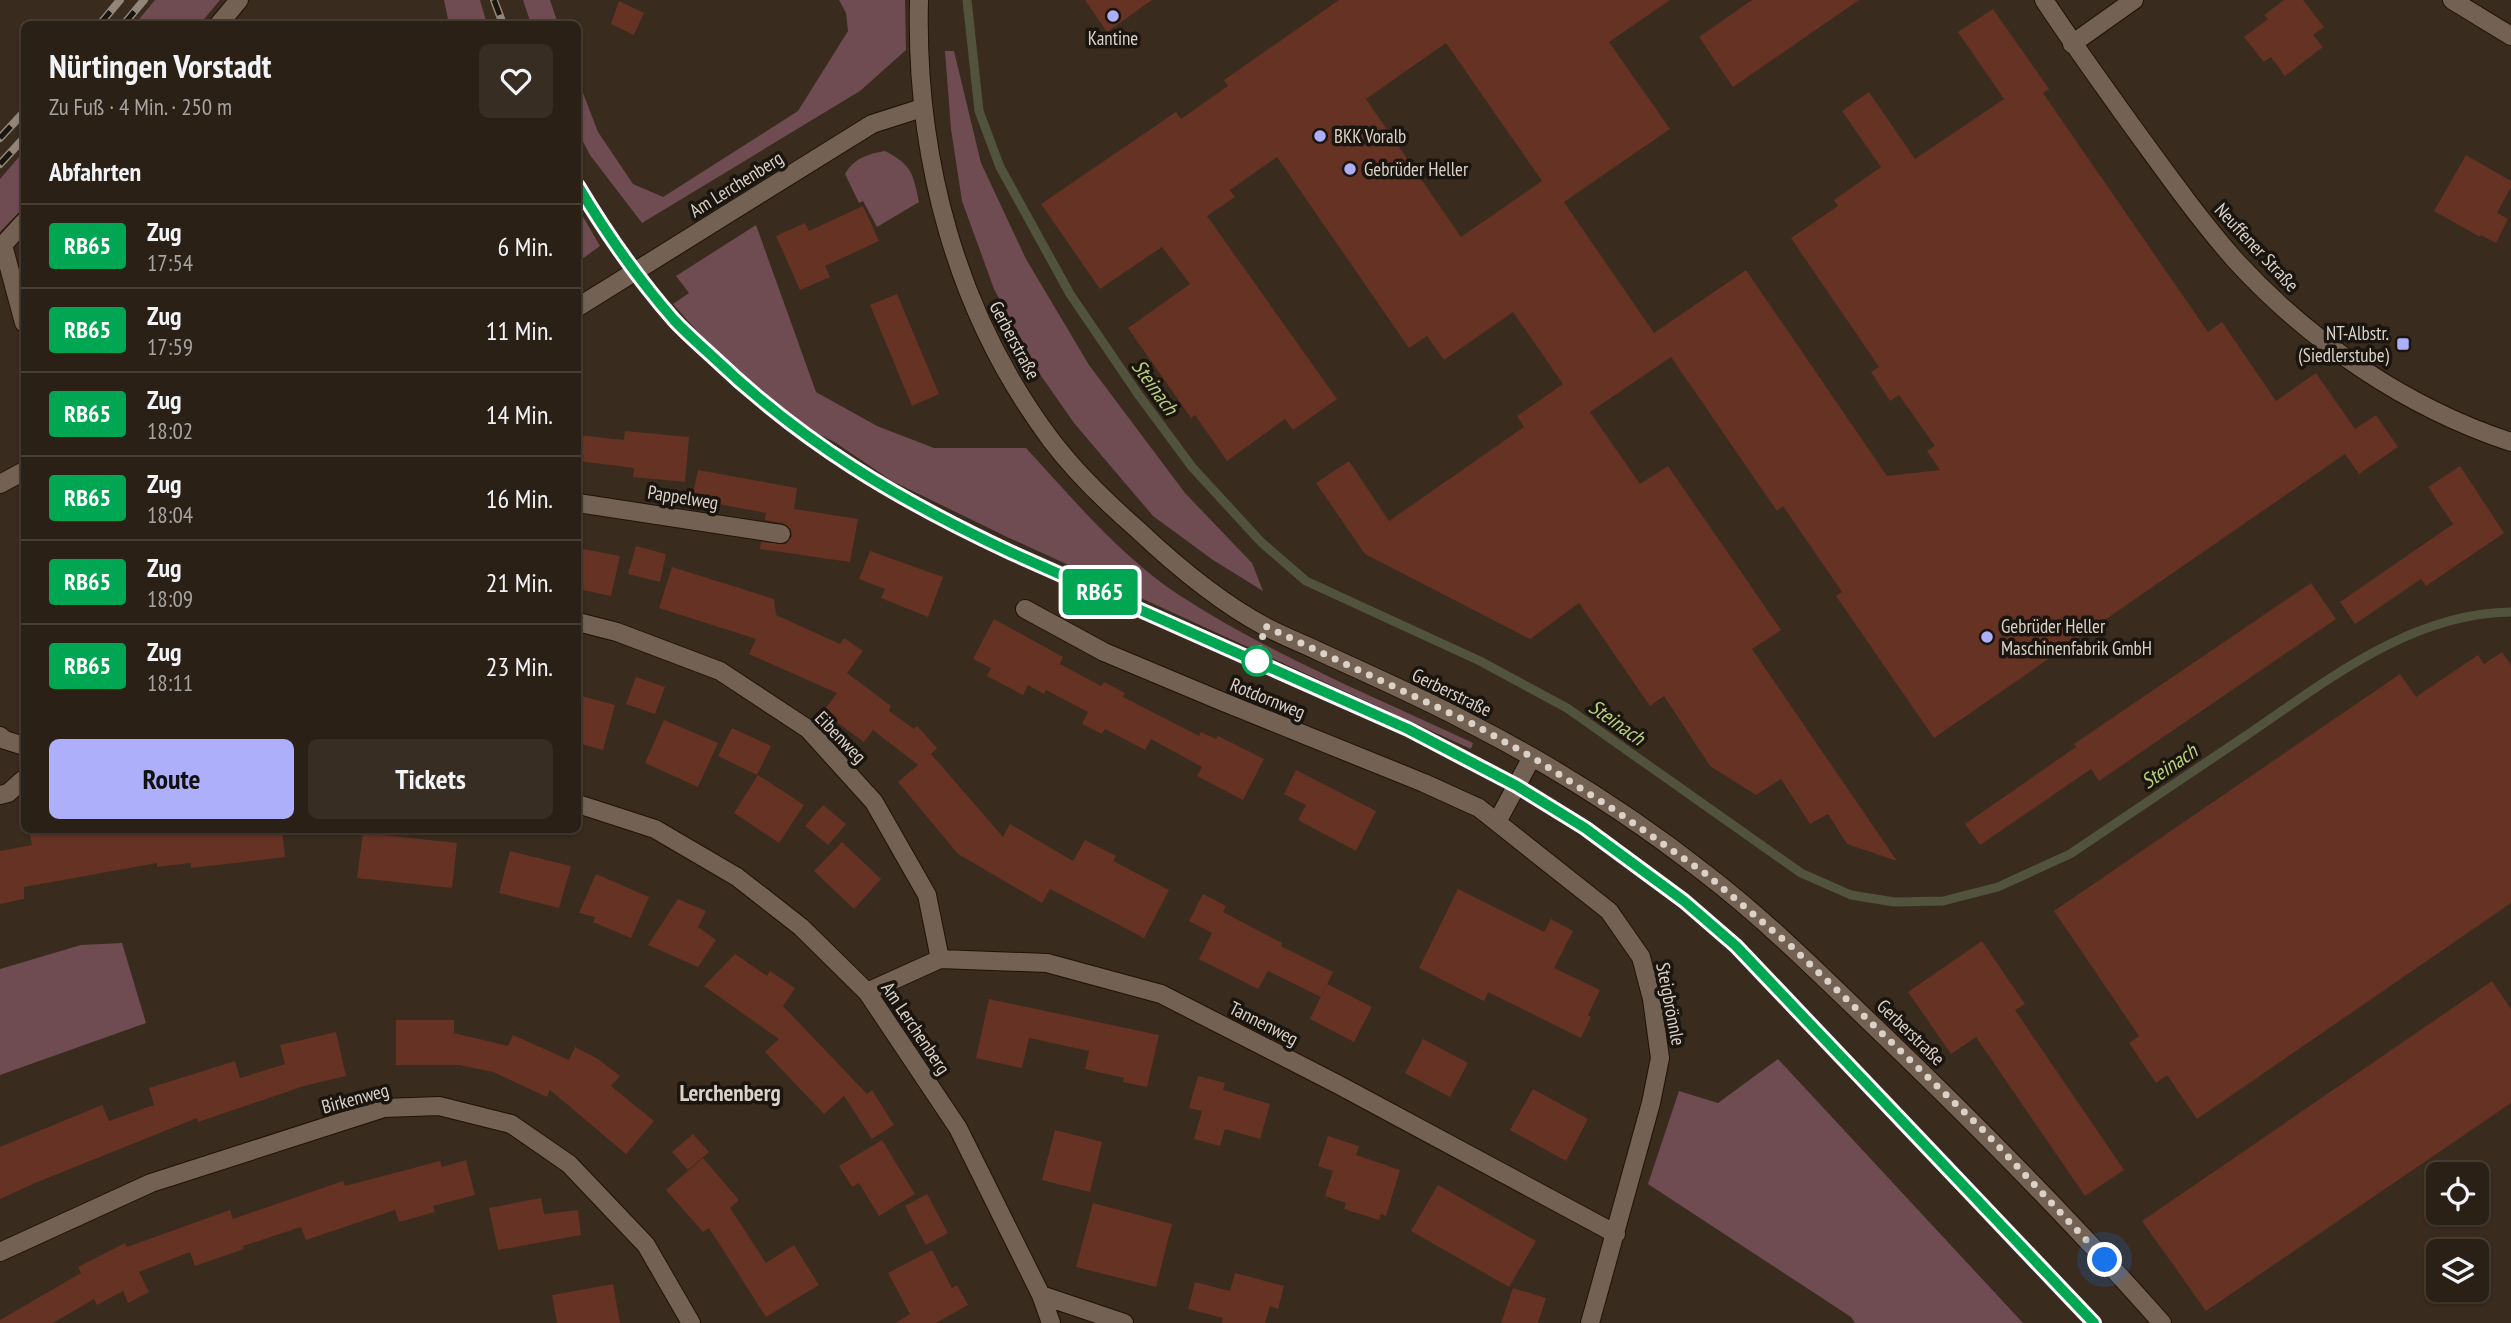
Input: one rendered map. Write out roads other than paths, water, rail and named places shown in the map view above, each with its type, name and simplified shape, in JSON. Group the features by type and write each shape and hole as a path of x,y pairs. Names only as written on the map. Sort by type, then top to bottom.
{"street":[{"path":"222,21 239,0"},
{"name":"Gerberstraße","path":"919,0 922,108 929,157 941,208 978,320 1010,380 1052,441 1100,495 1160,551 1209,589 1265,626 1471,723 1532,757 1706,874 1792,947 1984,1131 2162,1323"},
{"name":"Neuffener Straße","path":"2043,0 2187,202 2236,261 2303,324 2351,361 2412,399 2474,430 2511,442"},
{"path":"2073,44 2134,0"},
{"path":"2452,0 2511,36"},
{"name":"Am Lerchenberg","path":"581,305 872,124 922,108"},
{"path":"21,225 3,245 21,312"},
{"path":"0,484 21,473"},
{"name":"Pappelweg","path":"581,503 781,534"},
{"name":"Rotdornweg","path":"1025,609 1116,657 1424,783 1479,808 1497,822"},
{"name":"Eibenweg","path":"581,623 617,632 720,671 808,729 874,802 927,895 940,959"},
{"path":"0,736 21,745"},
{"path":"1497,822 1532,757"},
{"path":"0,795 8,793 21,782"},
{"name":"Am Lerchenberg","path":"581,805 655,830 737,877 801,928 867,992 958,1128 1041,1294 1051,1323"},
{"name":"Steigbrönnle","path":"1497,822 1609,911 1640,957 1652,999 1660,1059 1651,1103 1590,1323"},
{"name":"Tannenweg","path":"867,992 940,959 1047,963 1161,993 1616,1234"},
{"name":"Birkenweg","path":"0,1252 151,1183 384,1108 439,1105 510,1125 569,1164 646,1245 691,1323"},
{"path":"1041,1294 1124,1323"}],"waterway":[{"name":"Steinach","path":"967,0 979,111 1000,167 1070,294 1138,394 1192,467 1261,542 1306,581 1480,661 1567,708 1801,873 1851,895 1894,902 1943,901 1998,887 2070,854 2305,695 2369,655 2438,624 2474,615 2511,612"}],"railway":[{"path":"102,21 120,0"},
{"path":"126,21 144,0"},
{"path":"494,0 502,21"},
{"path":"0,138 21,115"},
{"path":"0,164 21,141"},
{"path":"581,190 634,269 675,321 754,396 814,443 883,487 961,529 1407,729 1517,786 1585,828 1684,901 1736,946 2094,1323"}],"train":[{"name":"RB65","path":"581,191 600,223 675,321 754,396 814,443 883,487 961,529 1336,696 1473,762 1585,828 1684,901 1736,946 2094,1323"}],"place":[{"name":"Kantine","path":"1113,16"},
{"name":"BKK Voralb","path":"1320,136"},
{"name":"Gebrüder Heller","path":"1350,169"},
{"name":"NT-Albstr. (Siedlerstube)","path":"2403,344"},
{"name":"Gebrüder Heller Maschinenfabrik GmbH","path":"1987,637"}],"district":[{"name":"Lerchenberg","path":"730,1092"}]}
